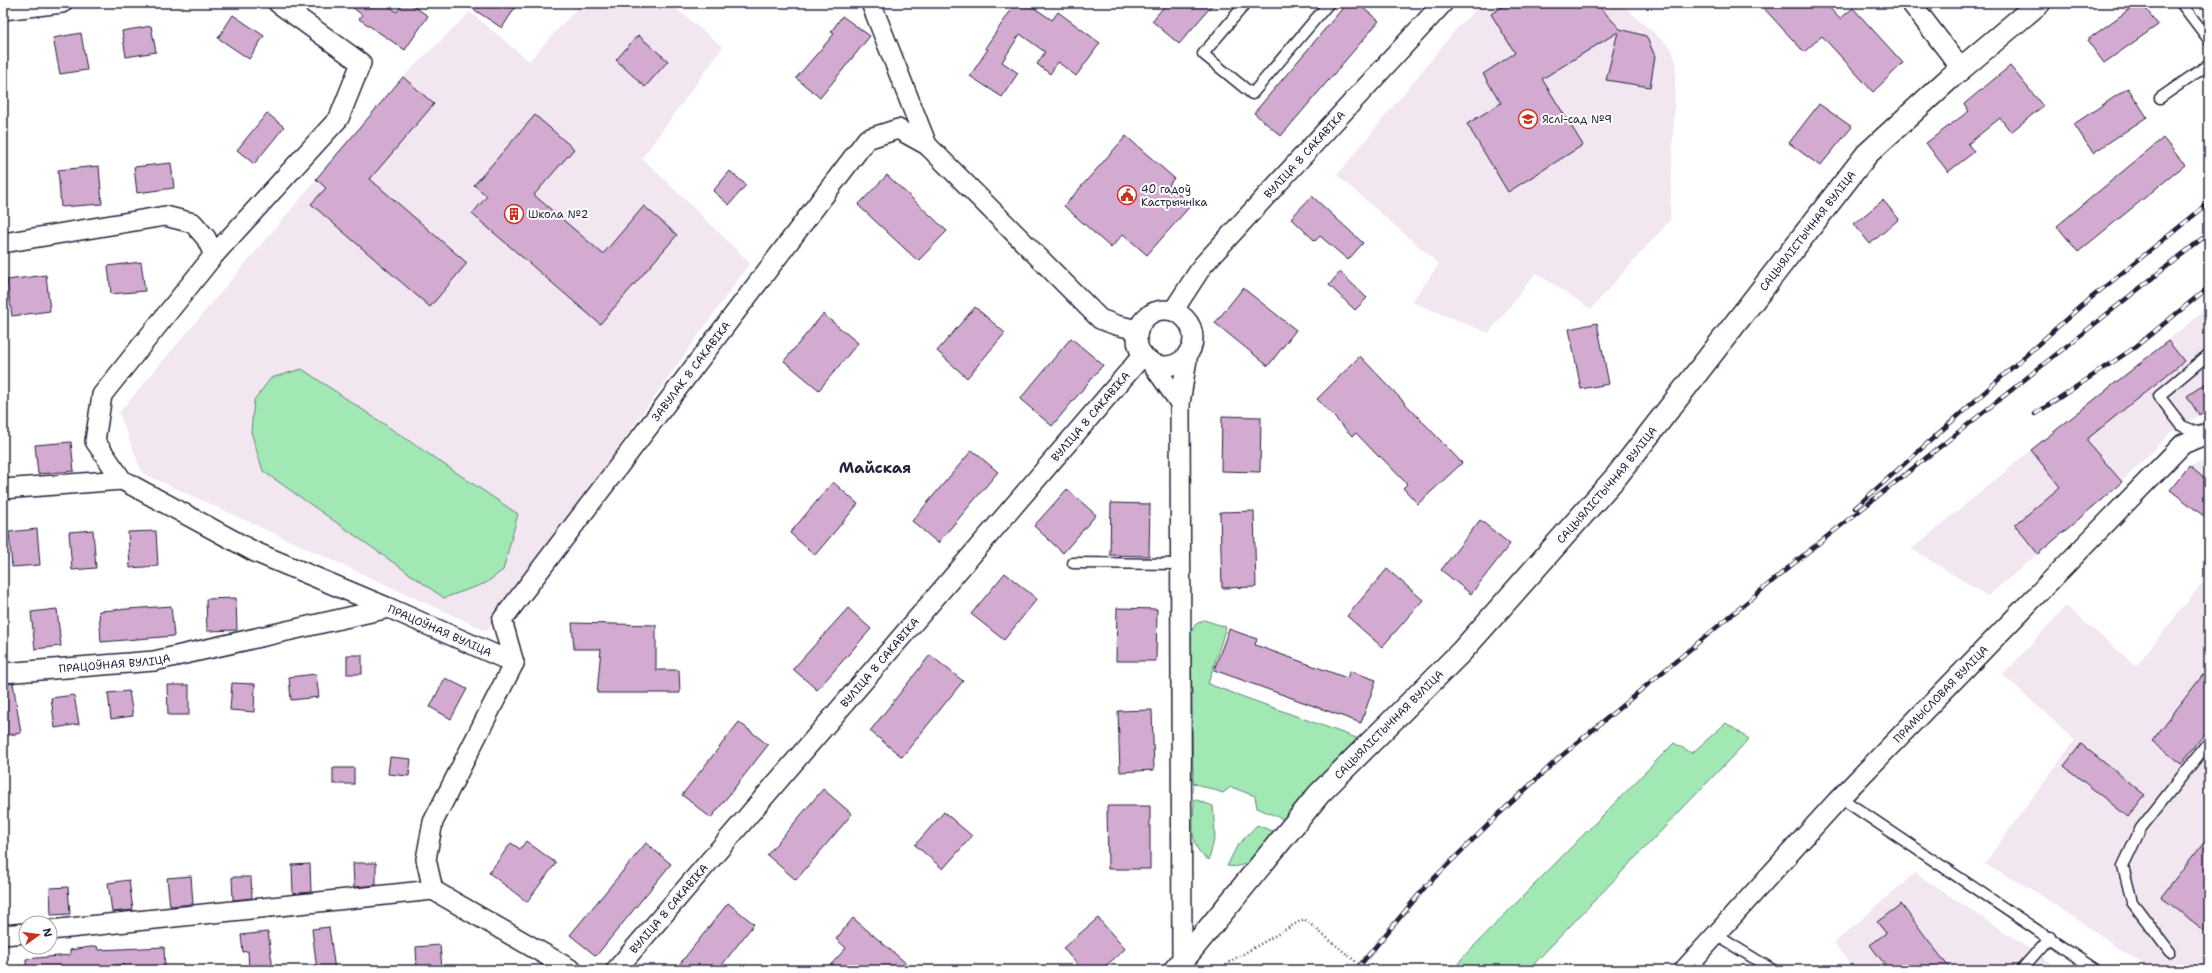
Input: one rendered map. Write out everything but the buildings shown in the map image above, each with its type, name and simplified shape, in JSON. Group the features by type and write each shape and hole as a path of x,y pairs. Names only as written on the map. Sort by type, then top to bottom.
{"street":[{"path":"3,10 62,3"},
{"path":"278,3 361,63 339,118 214,255 102,395 95,441 122,480 255,552 389,608"},
{"path":"871,3 927,145 1100,319 1116,325 1138,330"},
{"name":"ВУЛІЦА 8 САКАВІКА","path":"1173,311 1203,265 1442,3"},
{"path":"1911,3 1961,68"},
{"name":"САЦЫЯЛІСТЫЧНАЯ ВУЛІЦА","path":"1179,965 1319,794 1462,650 1616,476 1867,154 1961,68 2039,3"},
{"name":"ЗАВУЛАК 8 САКАВІКА","path":"514,663 502,620 867,138 898,129 927,145"},
{"path":"3,243 164,216 193,223 206,238 214,255"},
{"path":"1179,965 1180,403 1188,353 1193,337 1191,328 1187,321 1173,311 1164,310 1148,316 1138,330 1137,339 1146,358 1180,403"},
{"path":"1146,358 1158,365 1170,365 1182,360 1188,353"},
{"name":"ВУЛІЦА 8 САКАВІКА","path":"616,970 1146,358"},
{"name":"ПРАМЫСЛОВАЯ ВУЛІЦА","path":"1684,970 1841,798 2183,444 2207,434"},
{"path":"3,488 122,480"},
{"name":"ПРАЦОЎНАЯ ВУЛІЦА","path":"3,673 154,661 389,608 514,663"},
{"path":"433,890 426,859 433,822 514,663"},
{"path":"58,929 433,890 572,970"},
{"path":"3,935 18,934"}],"lane":[{"path":"1246,3 1203,54 1252,94 1328,3"},
{"path":"2181,3 2209,40"},
{"path":"2160,98 2209,64"},
{"path":"2207,434 2182,426 2159,396 2209,354"},
{"path":"1073,563 1180,564"},
{"path":"2170,952 2132,902 2124,866 2140,828 2209,742"},
{"path":"1841,798 2050,937 2096,970"},
{"path":"1716,935 1773,970"},
{"path":"2021,970 2050,937"}],"path":[{"path":"1230,962 1304,919 1366,970"}],"shaded area":[{"path":"582,3 669,3 723,47 642,158 750,263 487,631 142,473 119,413 403,77 470,12 529,61"},
{"name":"Яслі-сад №9","path":"1482,3 1620,3 1671,48 1676,62 1670,220 1591,309 1536,273 1489,333 1412,302 1439,264 1337,175 1458,27"},
{"path":"2209,307 2209,409 2170,433 2122,482 1988,596 1912,549 2031,450"},
{"path":"2209,460 2209,520 2170,490 2189,466"},
{"path":"2209,575 2209,970 2152,970 2036,892 1984,864 2075,740 2003,675 2066,606 2136,666"},
{"path":"1915,873 2062,970 1854,970 1834,943"}],"green space":[{"path":"302,369 518,514 503,570 486,583 444,598 263,471 251,432 254,400 271,378"},
{"path":"1204,620 1226,627 1208,684 1362,740 1285,820 1257,808 1255,796 1231,787 1223,793 1193,783 1191,632 1196,624"},
{"path":"1726,723 1749,739 1528,970 1454,970 1463,957 1674,743 1692,753"},
{"path":"1194,799 1213,806 1215,836 1209,860 1202,855 1197,848 1193,833"},
{"path":"1257,825 1277,833 1261,852 1250,862 1243,865 1227,866 1237,846"}],"railway":[{"path":"1855,508 2081,306 2209,203"},
{"path":"1356,970 1426,886 1499,814 1559,758 1805,554 2209,233"},
{"path":"2035,414 2134,348 2209,287"}],"place":[{"name":"Яслі-сад №9","path":"1528,119"},
{"name":"40 гадоў Кастрычніка","path":"1127,195"},
{"name":"Школа №2","path":"514,214"}],"district":[{"name":"Майская","path":"875,468"}]}
